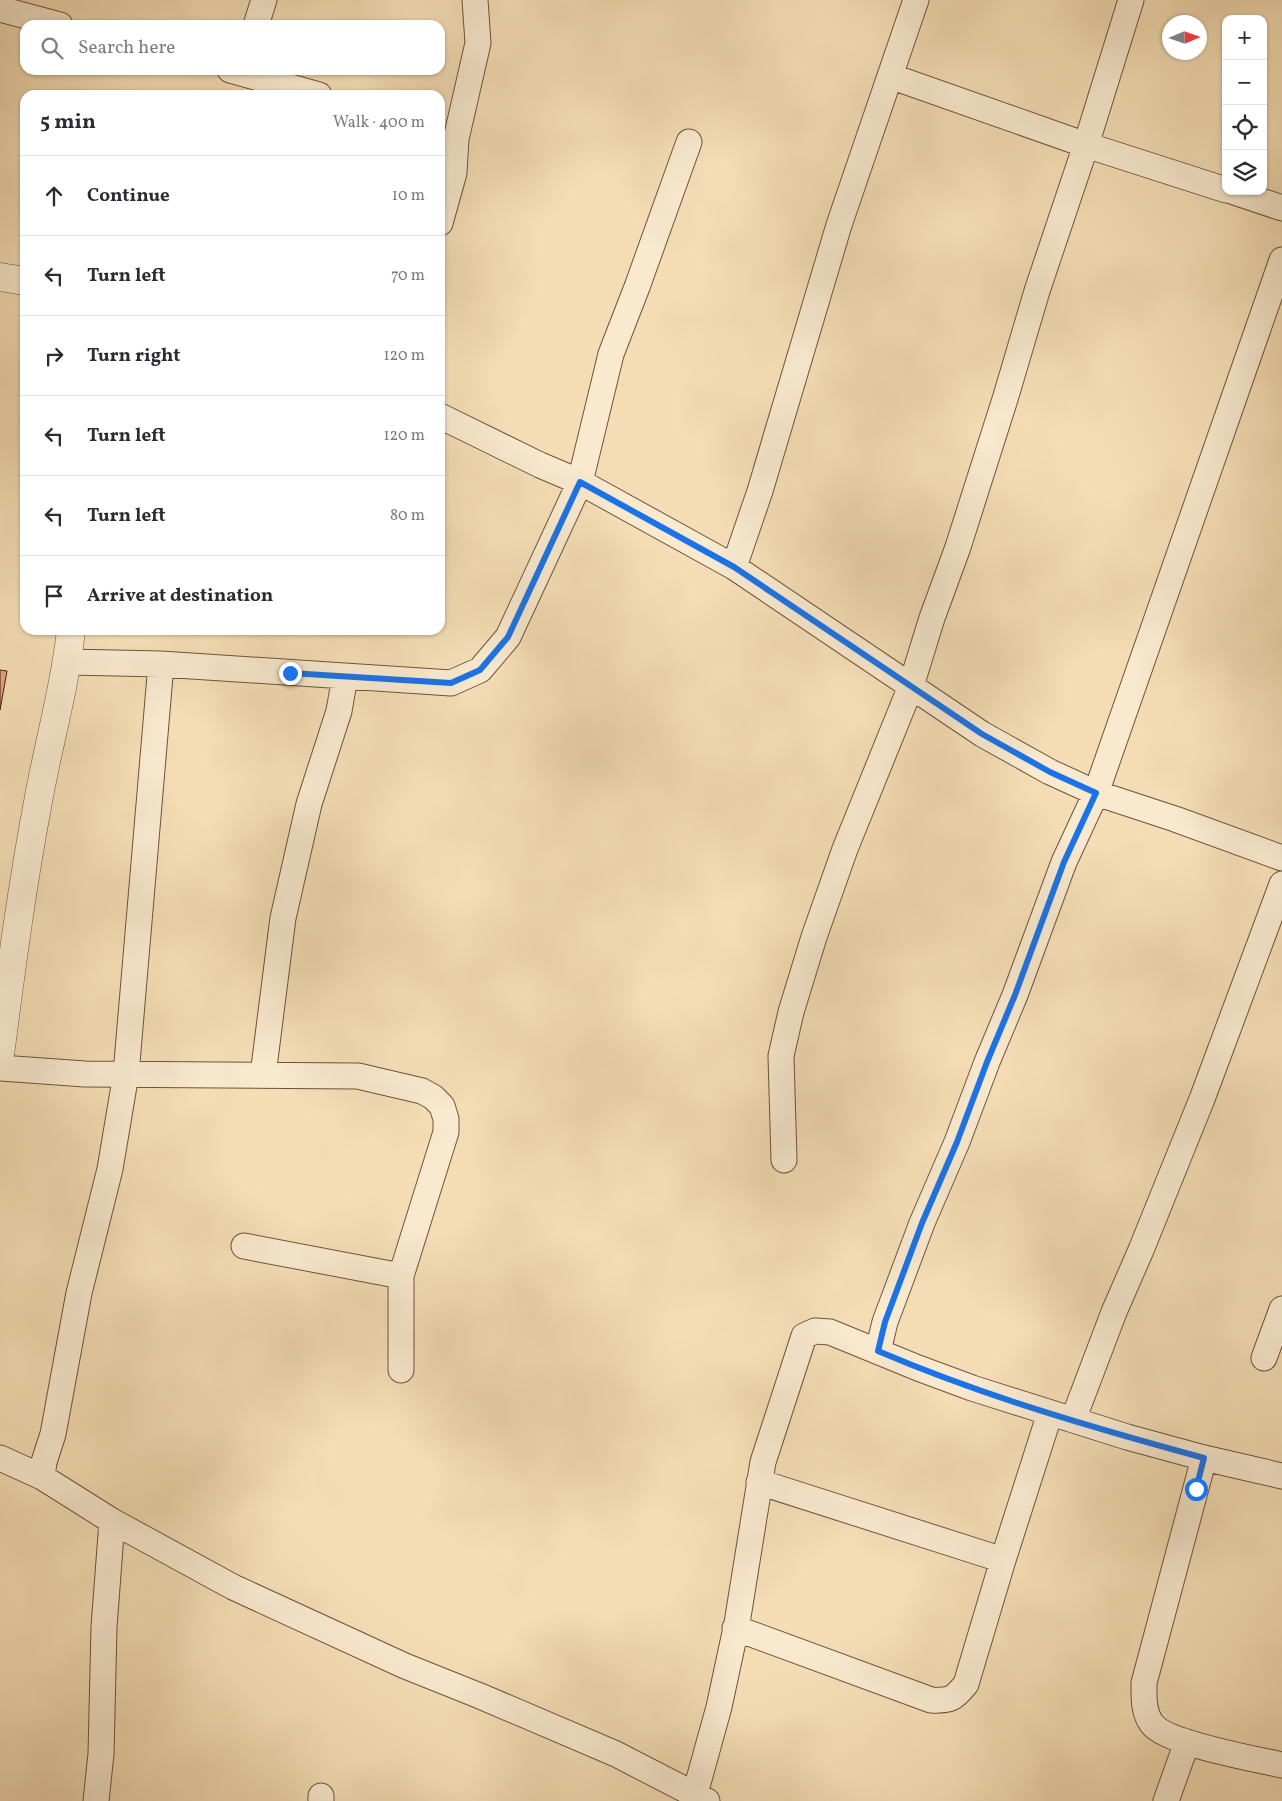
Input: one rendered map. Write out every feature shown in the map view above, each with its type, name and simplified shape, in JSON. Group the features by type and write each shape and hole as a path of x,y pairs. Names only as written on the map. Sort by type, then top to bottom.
{"street":[{"path":"258,20 264,0"},
{"path":"445,205 454,173 448,136 478,43 475,0"},
{"path":"734,567 760,491 839,225 916,0"},
{"path":"784,1160 781,1056 791,1012 814,937 845,849 911,686 932,618 958,547 1037,291 1086,145 1131,0"},
{"path":"0,9 41,20"},
{"path":"251,75 302,90"},
{"path":"890,76 1086,145 1222,189"},
{"path":"68,662 161,664 451,683 480,670 508,637 580,482 611,354 689,142"},
{"path":"1243,195 1282,208"},
{"path":"878,1351 885,1322 922,1223 957,1142 1015,995 1064,862 1096,793 1282,260"},
{"path":"0,278 20,280"},
{"path":"445,418 540,466 580,482 734,567 982,734 1050,772 1096,793 1174,818 1282,858"},
{"path":"0,1055 19,913 38,800 68,662 71,635"},
{"path":"42,1477 44,1462 53,1434 79,1293 110,1169 126,1074 161,664"},
{"path":"264,1075 283,918 309,804 339,711 345,676"},
{"path":"735,1628 931,1700 946,1701 957,1695 966,1684 1003,1560 1062,1416 1114,1312 1160,1205 1202,1099 1282,884"},
{"path":"0,1068 85,1074 358,1076 422,1092 433,1097 442,1106 446,1119 446,1132 401,1276 401,1370"},
{"path":"244,1246 401,1276"},
{"path":"1264,1358 1282,1309"},
{"path":"0,1458 42,1477 112,1521 234,1587 405,1666 616,1754 699,1799 700,1770 719,1707 735,1628 763,1462 804,1336 815,1331 830,1332 972,1388 1127,1437 1204,1458 1282,1476"},
{"path":"1204,1458 1144,1683 1144,1704 1151,1723 1164,1734 1187,1742 1282,1765"},
{"path":"759,1482 1003,1560"},
{"path":"96,1801 101,1754 104,1627 112,1521"},
{"path":"1166,1801 1187,1742"}],"building":[{"path":"0,670 7,671 0,710"}],"route":[{"path":"290,673 451,683 480,670 508,637 580,482 734,567 982,734 1050,772 1096,793 1064,862 1015,995 898,1284 885,1322 878,1351 972,1388 1127,1437 1204,1458 1196,1489"}]}
